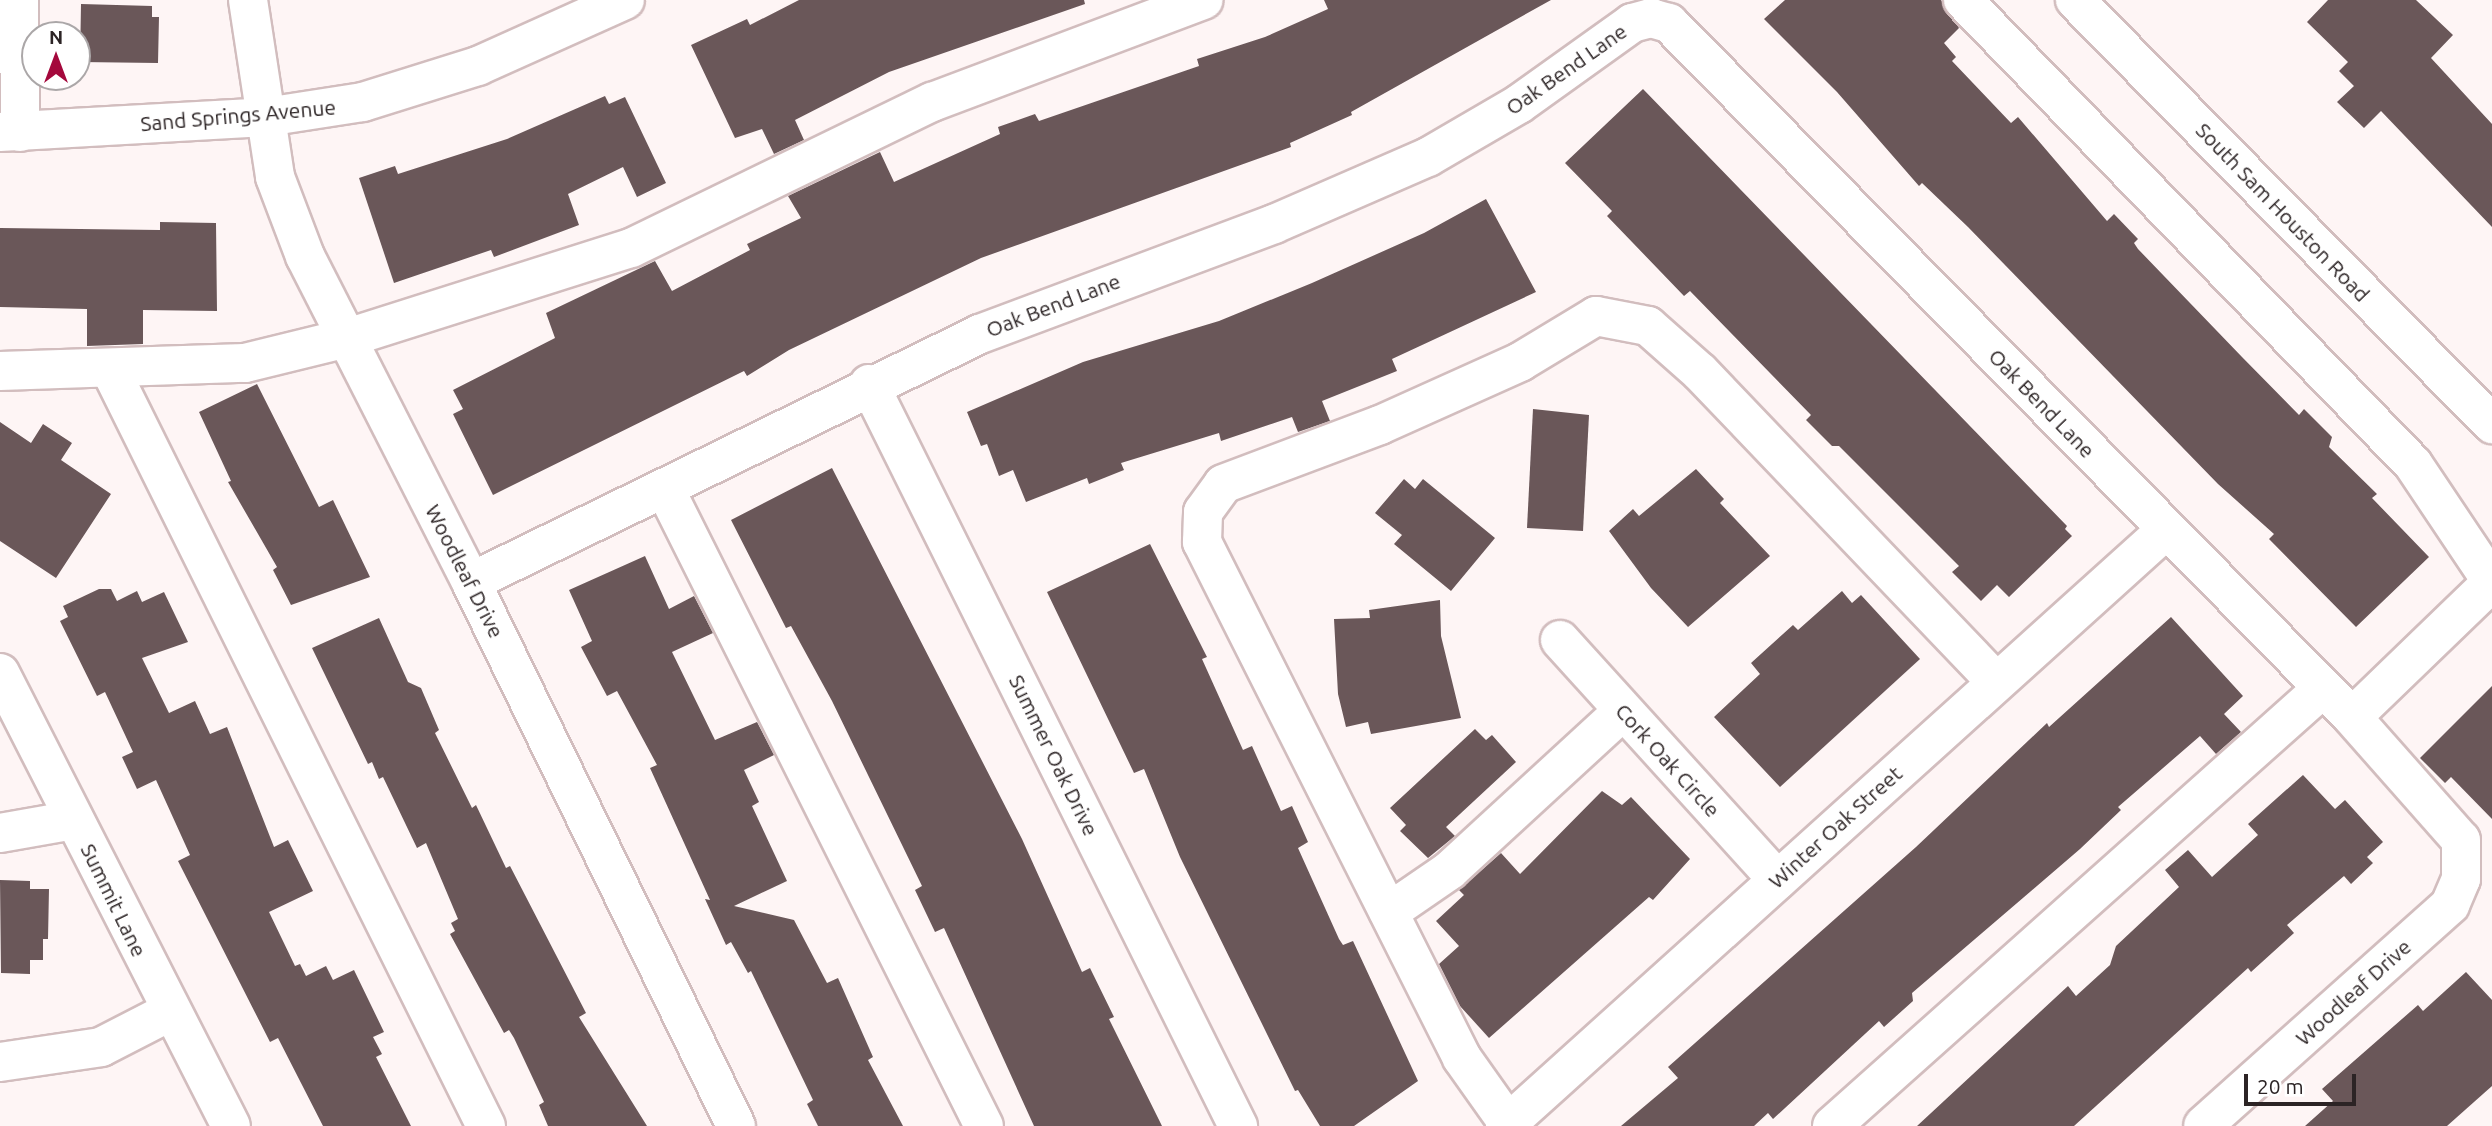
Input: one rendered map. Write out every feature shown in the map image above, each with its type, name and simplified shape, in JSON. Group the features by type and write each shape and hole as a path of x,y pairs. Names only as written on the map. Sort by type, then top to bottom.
{"street":[{"path":"10,132 19,0"},
{"name":"Woodleaf Drive","path":"248,0 275,177 304,256 471,582 736,1126"},
{"name":"Sand Springs Avenue","path":"10,132 266,117 363,102 478,66 625,0"},
{"path":"0,371 111,371 245,363 347,338 631,248 932,102 1204,0"},
{"path":"1963,0 2413,464 2492,582 2352,717"},
{"name":"South Sam Houston Road","path":"2075,0 2492,425"},
{"name":"Oak Bend Lane","path":"471,582 666,489 869,384 992,329 1274,224 1428,157 1519,104 1648,9 1684,35 2352,717 2461,840 2461,879"},
{"path":"1507,1125 1462,1058 1202,542 1203,512 1223,484 1393,420 1520,362 1596,316 1648,326 1700,372 1995,681"},
{"path":"111,371 485,1126"},
{"name":"Summer Oak Drive","path":"869,384 1238,1126"},
{"path":"666,489 984,1126"},
{"name":"Winter Oak Street","path":"1507,1125 1995,681 2166,530"},
{"name":"Cork Oak Circle","path":"1560,640 1777,880"},
{"name":"Summit Lane","path":"0,673 169,1012 231,1126"},
{"path":"1832,1126 2323,688"},
{"path":"1389,912 1450,870 1623,711"},
{"path":"0,833 74,820"},
{"name":"Woodleaf Drive","path":"2203,1126 2450,905 2461,879"},
{"path":"0,1062 101,1046 169,1012"}],"building":[{"path":"799,0 1084,0 1085,4 889,72 795,120 804,140 774,154 762,129 735,138 691,45 747,19 750,25"},
{"path":"1324,0 1551,0 1351,112 1352,115 1290,143 1291,147 981,258 789,350 747,376 744,371 493,495 453,414 463,409 453,390 555,338 546,313 655,261 672,291 750,250 747,244 801,218 788,196 880,152 894,182 1000,134 998,127 1035,114 1039,121 1199,66 1197,59 1265,37 1328,9"},
{"path":"1785,0 1941,0 1959,28 1944,43 1956,57 1952,61 2011,123 2018,117 2107,221 2114,214 2138,239 2134,243 2138,249 2299,415 2304,409 2332,437 2329,447 2377,494 2372,498 2429,557 2356,627 2269,539 2274,534 2218,484 1968,227 1922,183 1919,186 1837,92 1764,19"},
{"path":"2328,0 2416,0 2453,35 2431,58 2492,124 2492,227 2381,111 2364,128 2337,102 2354,86 2339,71 2348,62 2307,22"},
{"path":"81,4 152,6 152,17 159,17 158,63 91,62 91,21 81,21"},
{"path":"1643,89 2067,526 2065,529 2072,536 2009,597 1997,585 1981,601 1952,572 1959,566 1839,446 1832,446 1806,420 1811,415 1690,291 1684,296 1607,216 1612,211 1565,163"},
{"path":"605,96 609,104 625,97 666,183 637,197 623,167 568,194 579,225 494,257 491,250 394,283 359,178 395,166 398,174 507,139"},
{"path":"1486,199 1536,292 1392,359 1397,371 1322,401 1330,421 1298,432 1292,417 1221,441 1219,433 1121,463 1124,470 1089,484 1087,478 1026,502 1013,470 999,476 987,444 981,446 967,412 1083,362 1219,321 1312,283 1424,233"},
{"path":"160,222 216,223 217,311 143,310 143,344 87,346 87,309 0,307 0,228 160,230"},
{"path":"257,384 319,507 333,500 370,577 291,605 273,570 277,567 228,482 231,481 199,412"},
{"path":"1533,409 1589,415 1583,531 1527,528"},
{"path":"0,422 31,443 43,424 72,443 61,460 111,494 56,578 0,541"},
{"path":"832,468 1022,839 1082,972 1090,968 1114,1017 1109,1019 1162,1126 1034,1126 944,928 935,932 915,890 922,886 832,701 791,626 786,628 731,520"},
{"path":"1696,469 1724,499 1720,503 1770,556 1688,627 1651,588 1609,531 1633,509 1639,516"},
{"path":"1404,479 1415,489 1423,479 1495,538 1451,591 1394,544 1402,535 1375,513"},
{"path":"1150,544 1207,657 1202,659 1243,750 1252,746 1281,811 1292,806 1308,842 1298,848 1339,939 1343,945 1353,941 1418,1081 1354,1126 1320,1126 1298,1090 1295,1091 1180,857 1144,769 1134,773 1047,592"},
{"path":"645,556 669,609 694,596 713,633 672,652 715,740 757,722 774,755 744,770 759,802 752,806 787,881 734,906 794,920 827,983 838,978 873,1057 868,1060 903,1126 818,1126 807,1104 813,1100 751,971 748,973 731,942 726,945 705,899 710,900 650,768 657,765 617,691 607,696 581,647 592,641 569,590"},
{"path":"99,589 111,589 117,601 137,591 142,602 164,592 188,642 142,658 169,713 195,701 210,734 227,727 274,847 288,840 313,891 269,912 295,966 300,964 306,976 326,966 333,980 354,970 384,1032 373,1037 382,1054 376,1057 411,1126 323,1126 278,1038 270,1042 178,861 190,855 156,780 137,789 122,757 133,752 105,692 97,696 60,621 68,617 63,606"},
{"path":"1842,591 1852,603 1861,595 1920,659 1780,787 1714,717 1760,674 1751,663 1793,625 1798,630"},
{"path":"1440,600 1441,636 1461,718 1371,734 1368,722 1346,727 1338,694 1334,619 1370,618 1369,610"},
{"path":"2171,617 2243,696 2224,714 2241,732 2216,754 2200,736 2118,807 2121,810 2080,849 1912,993 1913,1001 1884,1027 1879,1021 1773,1119 1768,1113 1754,1126 1621,1126 1678,1078 1668,1067 1916,847 2047,723 2049,727"},
{"path":"379,618 408,682 421,688 439,730 435,733 472,808 476,805 506,868 510,866 586,1013 579,1017 647,1126 548,1126 539,1105 544,1102 514,1038 509,1030 504,1033 450,934 455,931 451,923 458,919 426,843 417,848 383,777 379,779 372,762 368,764 312,648"},
{"path":"2492,686 2492,819 2451,777 2445,783 2420,758"},
{"path":"1475,729 1486,740 1492,735 1516,762 1446,827 1455,836 1428,858 1400,831 1406,825 1390,808"},
{"path":"2303,775 2335,809 2345,800 2383,842 2367,857 2373,863 2351,884 2344,876 2287,925 2294,933 2251,972 2248,968 2074,1126 1917,1126 2068,986 2076,996 2110,965 2116,946 2179,887 2165,870 2188,850 2212,877 2258,835 2248,824"},
{"path":"1602,791 1622,805 1631,797 1690,859 1653,900 1649,897 1489,1038 1460,1006 1439,964 1459,946 1436,921 1464,895 1459,890 1501,853 1520,874"},
{"path":"0,880 30,881 30,889 49,889 48,939 43,939 43,960 30,960 30,974 1,973"},
{"path":"2466,972 2492,1000 2492,1086 2447,1126 2305,1126 2333,1101 2322,1089 2418,1005 2423,1011"}]}
